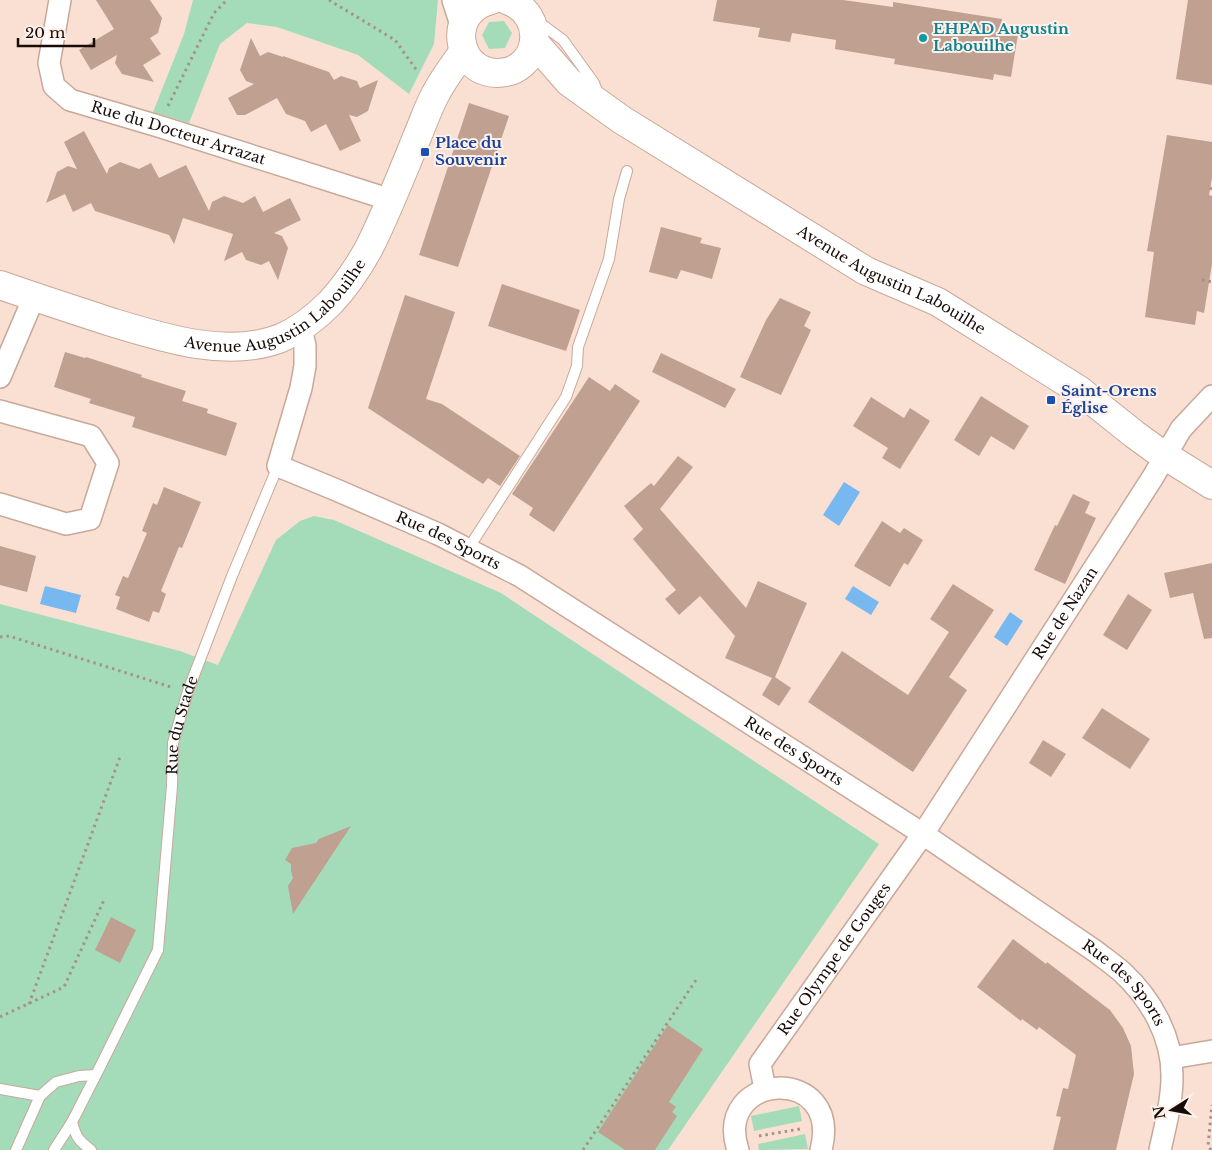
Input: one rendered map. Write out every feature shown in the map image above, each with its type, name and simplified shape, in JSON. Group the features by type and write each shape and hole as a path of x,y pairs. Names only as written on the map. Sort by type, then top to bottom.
{"street":[{"name":"Rue du Docteur Arrazat","path":"60,0 49,63 54,86 70,100 391,200"},
{"path":"453,0 469,50 496,73 510,71 521,65 530,55 534,36 531,19 525,10 500,1 473,8 466,18 469,50"},
{"name":"Avenue Augustin Labouilhe","path":"534,36 569,82 622,120 866,271 938,302 1072,385 1134,434 1212,485"},
{"name":"Avenue Augustin Labouilhe","path":"0,285 136,330 176,340 214,346 238,347 281,338 301,327 321,312 354,273 369,248 438,90 469,50"},
{"name":"Avenue Augustin Labouilhe","path":"510,71 569,82"},
{"path":"0,377 34,297"},
{"name":"Rue du Stade","path":"278,466 301,388 305,366 305,346 301,327"},
{"name":"Rue de Nazan","path":"923,834 1182,429 1212,396"},
{"path":"0,411 91,436 108,462 90,519 66,524 0,504"},
{"name":"Rue des Sports","path":"278,466 438,534 520,576 923,834 1095,951 1121,971 1135,985 1151,1006 1164,1032 1171,1058 1172,1092 1160,1150"},
{"name":"Rue Olympe de Gouges","path":"765,1089 760,1064 923,834"},
{"path":"1171,1058 1212,1051"},
{"path":"736,1145 734,1128 737,1115 744,1104 754,1095 765,1089 778,1087 802,1094 813,1102 820,1112 824,1125 824,1138 821,1150"}],"lane":[{"path":"534,36 544,26 562,40 594,83 603,106"},
{"path":"468,549 566,397 577,366 578,347 609,259 619,199 627,171"},
{"name":"Rue du Stade","path":"54,1150 72,1122 158,950 172,786 173,743 188,691 232,576 278,466"},
{"path":"16,1150 40,1096 56,1082 79,1076 96,1075"},
{"path":"0,1089 40,1096"},
{"path":"72,1122 76,1136 81,1143 91,1150"}],"path":[{"path":"158,126 214,14 227,0"},
{"path":"329,0 395,40 438,90"},
{"path":"1202,280 1212,282"},
{"path":"0,636 10,636 162,685 188,691"},
{"path":"30,1004 120,756"},
{"path":"0,1017 64,987 104,900"},
{"path":"583,1150 696,980"},
{"path":"1211,1150 1208,1146 1212,1105"},
{"path":"736,1145 824,1125"}],"green space":[{"path":"193,0 438,0 434,44 409,94 358,55 277,27 247,23 220,44 189,123 153,112 184,34"},
{"path":"504,21 512,33 505,48 489,49 482,35 489,22"},
{"path":"314,516 334,520 501,593 879,844 668,1150 0,1150 0,604 180,651 218,665 276,540 300,521"},
{"path":"799,1106 802,1121 754,1131 751,1116"},
{"path":"805,1134 808,1149 759,1150 758,1144"}],"water":[{"path":"844,482 860,492 839,526 823,515"},
{"path":"45,586 81,595 76,613 40,604"},
{"path":"853,586 879,602 871,615 845,599"},
{"path":"1010,612 1023,621 1007,646 994,637"}],"building":[{"path":"96,0 150,0 162,18 158,33 150,38 161,54 143,65 154,82 122,74 115,63 117,55 91,70 79,50 114,29"},
{"name":"EHPAD Augustin Labouilhe","path":"717,0 843,0 893,7 893,2 1002,19 1001,25 1019,28 1011,77 994,74 993,80 894,64 895,59 835,49 836,40 792,33 790,42 758,37 760,28 713,21"},
{"path":"1188,0 1212,0 1212,85 1176,79"},
{"path":"251,38 260,56 268,52 283,56 329,72 334,80 341,76 357,81 360,88 378,80 368,111 357,117 349,115 361,141 340,151 326,124 311,132 305,121 286,114 277,98 245,115 237,115 228,98 254,84 246,81 240,70"},
{"path":"469,103 509,116 458,267 419,255"},
{"path":"84,131 107,174 109,168 120,162 139,169 151,163 159,178 186,165 209,211 212,202 224,196 243,203 255,196 263,212 290,198 301,220 274,233 282,236 288,248 278,280 269,261 261,265 246,260 242,252 224,261 233,234 183,218 174,244 169,235 95,211 91,203 73,212 65,194 46,203 57,172 68,166 77,169 64,142"},
{"path":"1167,135 1212,142 1212,178 1209,195 1212,196 1212,264 1204,313 1197,311 1195,325 1145,317 1154,252 1147,251"},
{"path":"661,227 702,238 700,243 721,248 712,279 681,270 677,279 649,272"},
{"path":"502,284 580,310 566,351 488,326"},
{"path":"405,295 455,312 426,399 442,404 520,456 500,486 488,478 483,484 368,408"},
{"path":"780,298 811,312 804,326 811,330 781,395 740,377 766,320"},
{"path":"65,352 142,375 141,377 186,391 182,401 208,409 207,413 237,423 226,456 132,427 135,417 89,403 91,399 54,387"},
{"path":"661,353 736,389 725,408 652,372"},
{"path":"589,377 610,391 615,384 640,401 554,532 529,515 533,508 512,494"},
{"path":"981,396 1029,426 1014,450 991,436 979,456 954,440"},
{"path":"871,397 904,418 910,408 930,421 900,469 882,458 888,448 853,426"},
{"path":"678,456 693,467 660,509 746,608 758,581 807,603 775,677 791,688 779,706 762,695 772,678 725,658 735,636 700,596 679,615 665,599 676,590 633,539 643,529 624,506 651,483 654,486"},
{"path":"164,487 201,502 182,548 179,547 161,591 166,594 159,613 153,611 149,622 116,609 120,597 115,595 123,576 128,578 147,533 142,531 153,503 157,505"},
{"path":"1073,494 1090,502 1085,513 1096,518 1065,584 1034,570 1055,525 1057,526"},
{"path":"882,521 900,533 904,528 923,540 908,565 904,563 890,587 854,566"},
{"path":"0,546 36,556 27,592 0,585"},
{"path":"1212,563 1212,638 1204,639 1193,593 1170,598 1164,573"},
{"path":"953,584 994,610 949,677 967,690 913,772 808,702 842,651 908,695 949,632 930,619"},
{"path":"1128,594 1152,610 1127,650 1103,635"},
{"path":"1102,708 1150,739 1130,769 1082,738"},
{"path":"1043,740 1066,754 1051,777 1029,763"},
{"path":"351,826 293,914 288,886 293,878 291,864 285,860 292,848 316,843 319,839"},
{"path":"111,917 136,930 120,963 95,950"},
{"path":"1013,939 1046,964 1047,962 1110,1010 1123,1028 1131,1046 1134,1074 1116,1150 1053,1150 1061,1117 1056,1116 1063,1088 1068,1089 1076,1055 1039,1027 1037,1030 1022,1019 1021,1021 977,987"},
{"path":"668,1025 703,1049 669,1102 676,1107 672,1112 677,1116 655,1150 625,1150 598,1132"}],"place":[{"name":"EHPAD Augustin Labouilhe","path":"923,38"},
{"name":"Place du Souvenir","path":"425,152"},
{"name":"Saint-Orens Église","path":"1051,400"}]}
